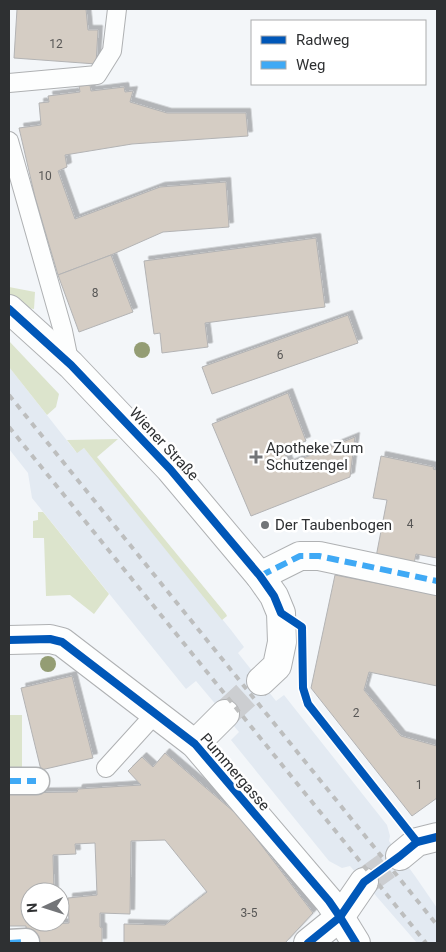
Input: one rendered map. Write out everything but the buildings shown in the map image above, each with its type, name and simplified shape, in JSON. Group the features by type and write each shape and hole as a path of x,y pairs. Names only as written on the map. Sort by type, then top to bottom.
{"street":[{"name":"Wiener Straße","path":"9,309 70,365 170,469 260,576 274,596 281,613 282,642 277,666 261,681"},
{"path":"260,576 300,556 319,556 437,581"},
{"name":"Pummergasse","path":"9,640 50,639 62,642 195,744 329,901 356,943"},
{"path":"195,744 224,714"},
{"path":"9,781 36,781"},
{"path":"400,856 417,842 437,837"},
{"path":"313,939 340,917 364,882"}],"lane":[{"path":"9,83 97,75 112,50 117,9"},
{"path":"9,141 63,331 70,365"},
{"path":"106,768 156,714"}],"shaded area":[{"path":"9,367 76,452 84,448 231,630 244,647 238,653 276,701 284,695 387,825 390,836 389,841 437,908 437,943 417,943 350,866 342,868 329,861 231,740 239,732 196,681 186,689 32,498 28,473 9,449"}],"green space":[{"path":"9,287 35,292 34,309 17,306 9,297"},
{"path":"9,341 59,394 56,407 47,415 9,367"},
{"path":"118,439 97,457 226,614 227,616 222,620 84,448 77,453 67,440"},
{"path":"38,512 43,512 109,594 94,614 70,595 46,596 44,538 33,538 33,521 38,520"},
{"path":"9,715 22,715 22,772 9,772"}],"tunnel":[{"path":"225,714 261,681"},
{"path":"364,882 400,856"}],"railway":[{"path":"9,395 437,925"},
{"path":"9,427 426,943"}],"marked path":[{"path":"260,576 300,556 319,556 437,581"},
{"path":"9,781 36,781"},
{"path":"9,943 26,942"}],"cycle path":[{"path":"9,309 71,365 170,469 260,576 274,596 281,613 302,627 303,688 308,704 417,842"},
{"path":"9,640 50,639 62,642 195,744 329,901 356,943"},
{"path":"308,943 340,917 364,882 417,842 437,837"}],"place":[{"name":"Apotheke Zum Schutzengel","path":"256,457"},
{"name":"Der Taubenbogen","path":"265,525"}]}
